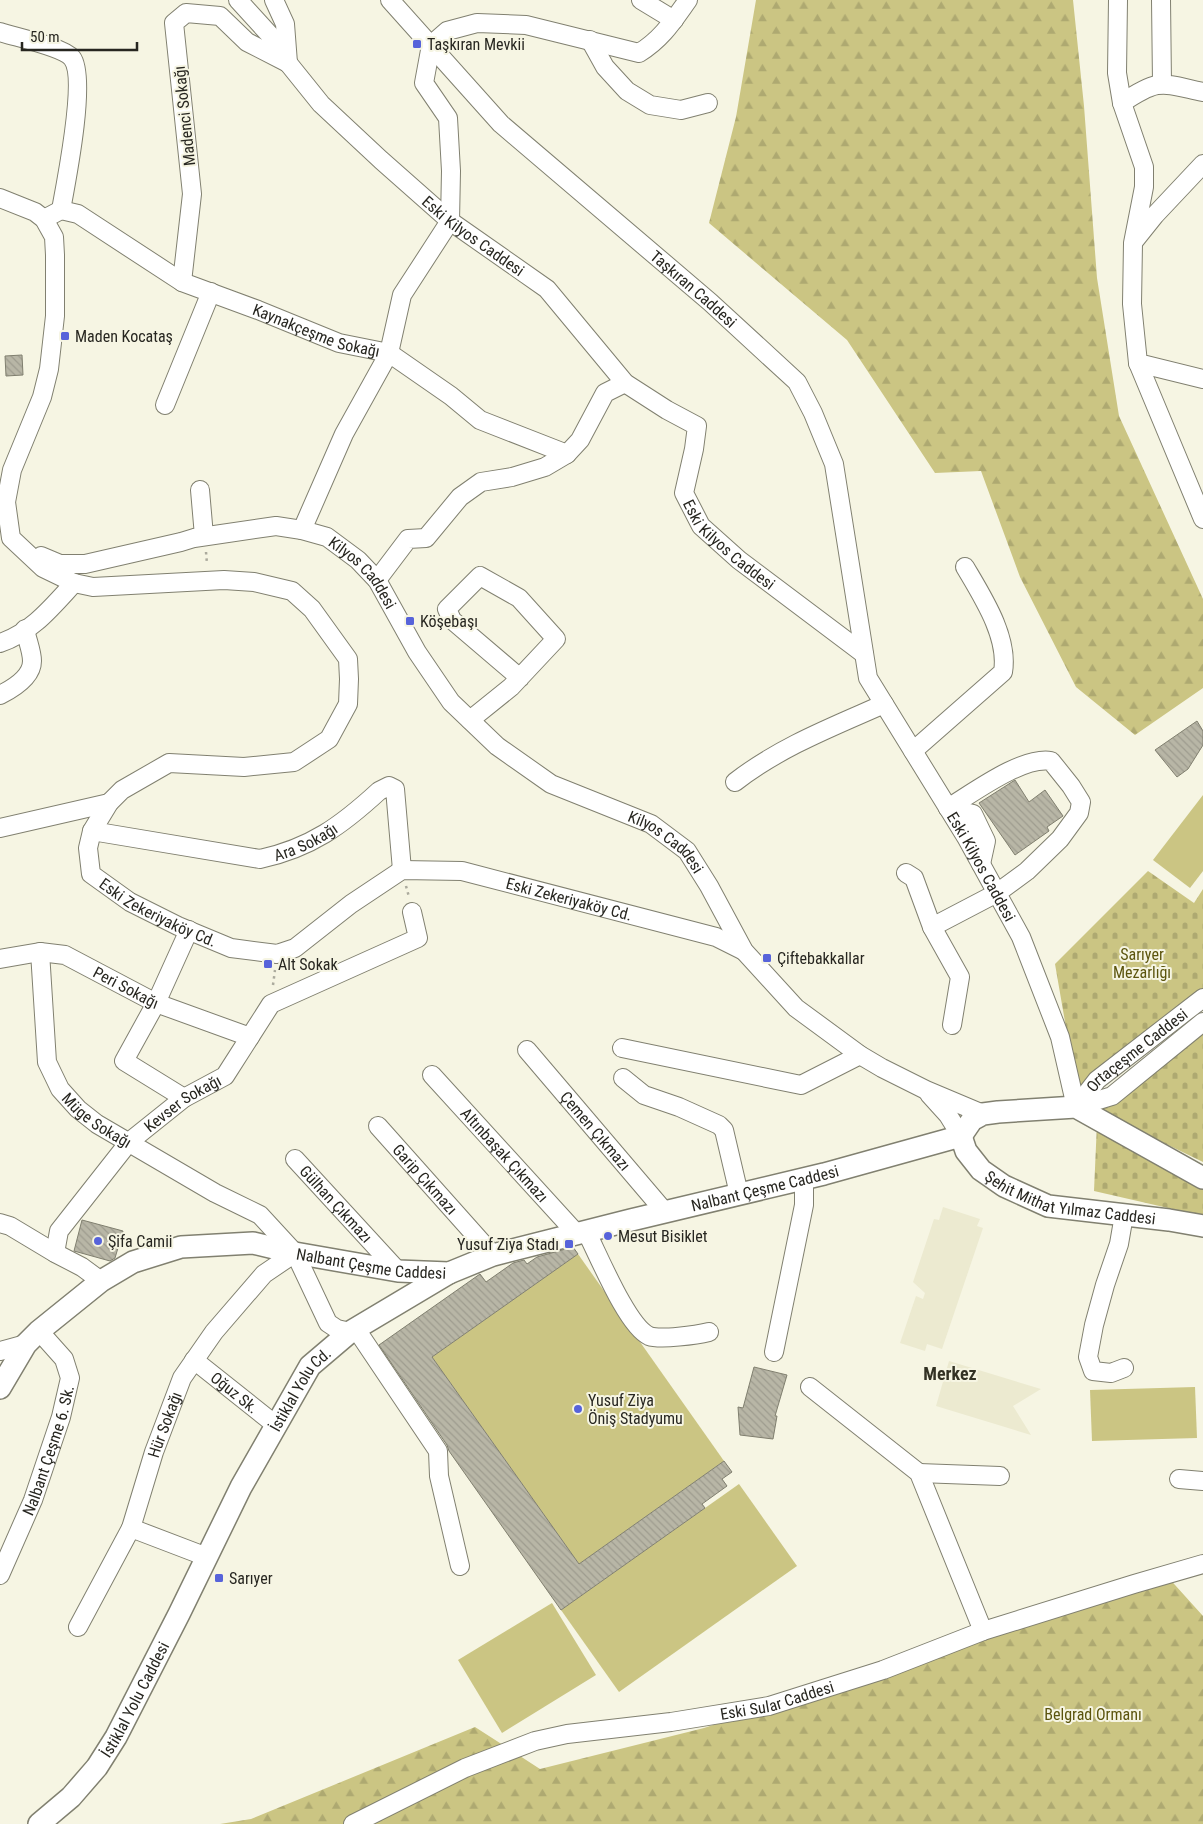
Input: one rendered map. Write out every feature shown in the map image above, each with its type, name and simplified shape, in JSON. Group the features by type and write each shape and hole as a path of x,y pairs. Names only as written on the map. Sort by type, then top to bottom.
{"main road":[{"path":"961,1136 972,1120 983,1114 1076,1108 1203,1178"},
{"name":"Nalbant Çeşme Caddesi","path":"0,1388 33,1337 100,1282 133,1262 181,1247 253,1243 295,1253 398,1271 449,1273 493,1255 804,1178 961,1136"},
{"name":"Şehit Mithat Yılmaz Caddesi","path":"961,1136 966,1151 981,1170 1004,1186 1048,1206 1169,1220 1203,1226"},
{"path":"391,1308 401,1299 404,1282 398,1271"},
{"name":"İstiklal Yolu Cd.","path":"207,1558 241,1487 310,1366 353,1330 449,1273"},
{"name":"İstiklal Yolu Caddesi","path":"39,1824 71,1797 97,1767 116,1737 207,1558"}],"street":[{"name":"Eski Kilyos Caddesi","path":"238,0 268,34 288,63 321,104 381,160 450,221 547,289 625,383 667,410 697,426 694,449 684,492 701,526 739,560 864,654 868,678 948,808 1022,937 1060,1037 1076,1108"},
{"path":"274,0 285,24 288,63"},
{"name":"Taşkıran Caddesi","path":"390,0 501,124 710,302 797,382 813,413 834,464 864,654"},
{"path":"641,0 674,20"},
{"path":"302,530 344,434 389,353 402,295 450,221 451,171 448,118 424,83 431,45 447,31 477,23 526,25 639,53 664,33 688,0"},
{"path":"1118,0 1117,73 1122,102 1144,167 1144,187 1133,243 1132,304 1138,363 1203,519"},
{"path":"1161,0 1162,83"},
{"name":"Madenci Sokağı","path":"182,282 192,194 174,23 186,13 220,16 247,42 288,63"},
{"path":"0,32 58,50 71,57 77,69 75,130 61,210 44,219 34,212 0,198"},
{"path":"590,40 605,67 627,91 650,105 681,110 708,103"},
{"path":"1122,102 1144,88 1162,83 1203,92"},
{"path":"1133,243 1155,215 1203,164"},
{"name":"Kaynakçeşme Sokağı","path":"61,210 78,214 182,282 339,343 389,353 451,396 480,420 567,454"},
{"name":"Kilyos Caddesi","path":"44,219 54,237 55,255 54,316 49,369 42,397 12,470 6,502 6,537 26,552 60,564 86,564 174,544 204,542 276,526 302,530 327,537 358,560 378,580 417,652 451,702 497,746 551,784 651,824 687,851 709,886 744,951 796,1008 860,1055 926,1090 983,1114"},
{"path":"165,405 211,292"},
{"path":"1138,363 1203,379"},
{"path":"378,580 408,540 426,538 460,497 480,482 512,477 545,467 567,454 580,440 605,394 625,383"},
{"path":"200,490 204,542"},
{"name":"Eski Zekeriyaköy Cd.","path":"26,552 43,568 74,583 93,587 224,580 254,582 292,591 312,609 348,659 348,704 329,739 294,762 244,767 169,763 122,790 109,803 92,831 88,848 91,874 130,902 231,948 277,954"},
{"path":"913,751 1003,672 1005,659 1000,641 986,604 965,567"},
{"path":"470,720 511,687 520,678 556,639 518,598 480,576 447,609 452,620 520,678"},
{"path":"0,643 13,639 26,630 44,615 74,583"},
{"path":"0,695 11,689 26,676 32,663 26,630"},
{"path":"735,782 776,753 884,704"},
{"path":"932,927 997,893 1026,871 1060,839 1079,813 1081,802 1051,761 1041,759 1014,768 948,808"},
{"name":"Ara Sokağı","path":"92,831 260,859 285,854 328,832 379,791 388,786 395,788 402,870"},
{"path":"0,828 109,803"},
{"path":"277,954 294,948 351,904 402,870"},
{"name":"Eski Zekeriyaköy Cd.","path":"402,870 462,871 716,937 744,951"},
{"path":"906,873 914,878 932,927 960,977 952,1025"},
{"path":"271,1004 418,938 412,912"},
{"path":"184,1098 124,1061 156,1003 189,930"},
{"name":"Peri Sokağı","path":"0,959 40,952 65,955 156,1003 250,1038"},
{"name":"Müge Sokağı","path":"40,952 47,1062 60,1089 78,1109 97,1124 215,1193 260,1216 295,1253 328,1323 337,1330 353,1330"},
{"name":"Ortaçeşme Caddesi","path":"1076,1108 1097,1080 1203,998"},
{"name":"Kevser Sokağı","path":"55,1253 60,1231 128,1142 184,1098 225,1076 271,1004"},
{"path":"1076,1108 1112,1096 1203,1022"},
{"path":"622,1048 801,1085 860,1055"},
{"name":"Çemen Çıkmazı","path":"527,1050 665,1212"},
{"name":"Altınbaşak Çıkmazı","path":"432,1075 582,1232 628,1315 642,1331 650,1336 690,1336 710,1332"},
{"path":"623,1078 644,1095 719,1124 724,1130 739,1194"},
{"path":"926,1090 948,1115 961,1136"},
{"name":"Garip Çıkmazı","path":"378,1126 493,1255"},
{"name":"Gülhan Çıkmazı","path":"295,1159 398,1271"},
{"path":"774,1352 804,1205 804,1178"},
{"path":"1124,1215 1119,1244 1094,1325 1088,1357 1093,1371 1111,1373 1124,1368"},
{"path":"253,1243 260,1216"},
{"path":"0,1223 10,1226 82,1267 100,1282"},
{"name":"Hür Sokağı","path":"78,1627 130,1528 154,1452 182,1378 214,1332 264,1274 295,1253"},
{"path":"353,1330 438,1451 439,1476 460,1566"},
{"path":"0,1351 33,1337"},
{"name":"Nalbant Çeşme 6. Sk.","path":"0,1575 33,1500 61,1417 70,1378 64,1359 33,1337"},
{"name":"Oğuz Sk.","path":"194,1360 277,1426"},
{"path":"810,1387 918,1473 983,1631"},
{"path":"918,1473 1000,1476"},
{"path":"1179,1479 1203,1481"},
{"path":"130,1528 207,1558"},
{"name":"Eski Sular Caddesi","path":"353,1824 464,1768 535,1741 567,1734 671,1722 769,1706 883,1670 983,1631 1203,1564"}],"path":[{"path":"204,542 208,566"},
{"path":"402,870 412,912"},
{"path":"271,1004 277,954"}],"shaded area":[{"path":"943,1207 980,1219 977,1226 983,1228 942,1349 927,1344 925,1351 900,1343 916,1296 923,1299 925,1293 913,1282 934,1219 939,1220"},
{"path":"949,1361 1041,1389 1013,1406 1031,1435 936,1406"}],"green space":[{"path":"756,0 1073,0 1084,106 1097,278 1119,416 1203,599 1203,688 1135,735 1076,687 1020,577 981,471 935,473 847,340 709,223 736,117"},
{"path":"1203,795 1203,871 1190,888 1153,860"},
{"name":"Sarıyer Mezarlığı","path":"1148,871 1194,903 1203,889 1203,992 1078,1097 1055,964"},
{"path":"1203,1028 1203,1162 1094,1109"},
{"path":"1097,1123 1203,1177 1203,1216 1094,1191"},
{"name":"Yusuf Ziya Öniş Stadyumu","path":"578,1254 724,1461 579,1564 432,1357"},
{"path":"1195,1387 1197,1438 1092,1441 1090,1390"},
{"path":"739,1484 797,1566 619,1692 561,1610"},
{"name":"Belgrad Ormanı","path":"1166,1575 1203,1616 1203,1824 220,1824 251,1819 475,1727 540,1769 704,1728"},
{"path":"552,1603 596,1675 502,1733 458,1660"}],"building":[{"path":"22,355 23,375 6,376 5,356"},
{"path":"1197,721 1203,731 1203,745 1188,769 1177,777 1155,750"},
{"path":"1015,780 1029,802 1045,790 1063,816 1047,827 1049,831 1015,855 979,803"},
{"name":"Şifa Camii","path":"82,1220 123,1231 115,1258 110,1261 74,1251"},
{"path":"573,1247 578,1254 432,1357 579,1564 724,1461 732,1472 722,1479 727,1486 702,1504 705,1508 561,1610 449,1451 447,1445 379,1345 480,1274 486,1282 513,1263 524,1260 527,1264 537,1257"},
{"path":"754,1367 787,1375 775,1416 777,1416 773,1439 740,1435 738,1407 743,1408"}],"place":[{"name":"Taşkıran Mevkii","path":"417,44"},
{"name":"Maden Kocataş","path":"65,336"},
{"name":"Köşebaşı","path":"410,621"},
{"name":"Çiftebakkallar","path":"767,958"},
{"name":"Alt Sokak","path":"268,964"},
{"name":"Mesut Bisiklet","path":"608,1236"},
{"name":"Şifa Camii","path":"98,1241"},
{"name":"Yusuf Ziya Stadı","path":"569,1244"},
{"name":"Yusuf Ziya Öniş Stadyumu","path":"578,1409"},
{"name":"Sarıyer","path":"219,1578"}],"district":[{"name":"Merkez","path":"950,1374"}]}
